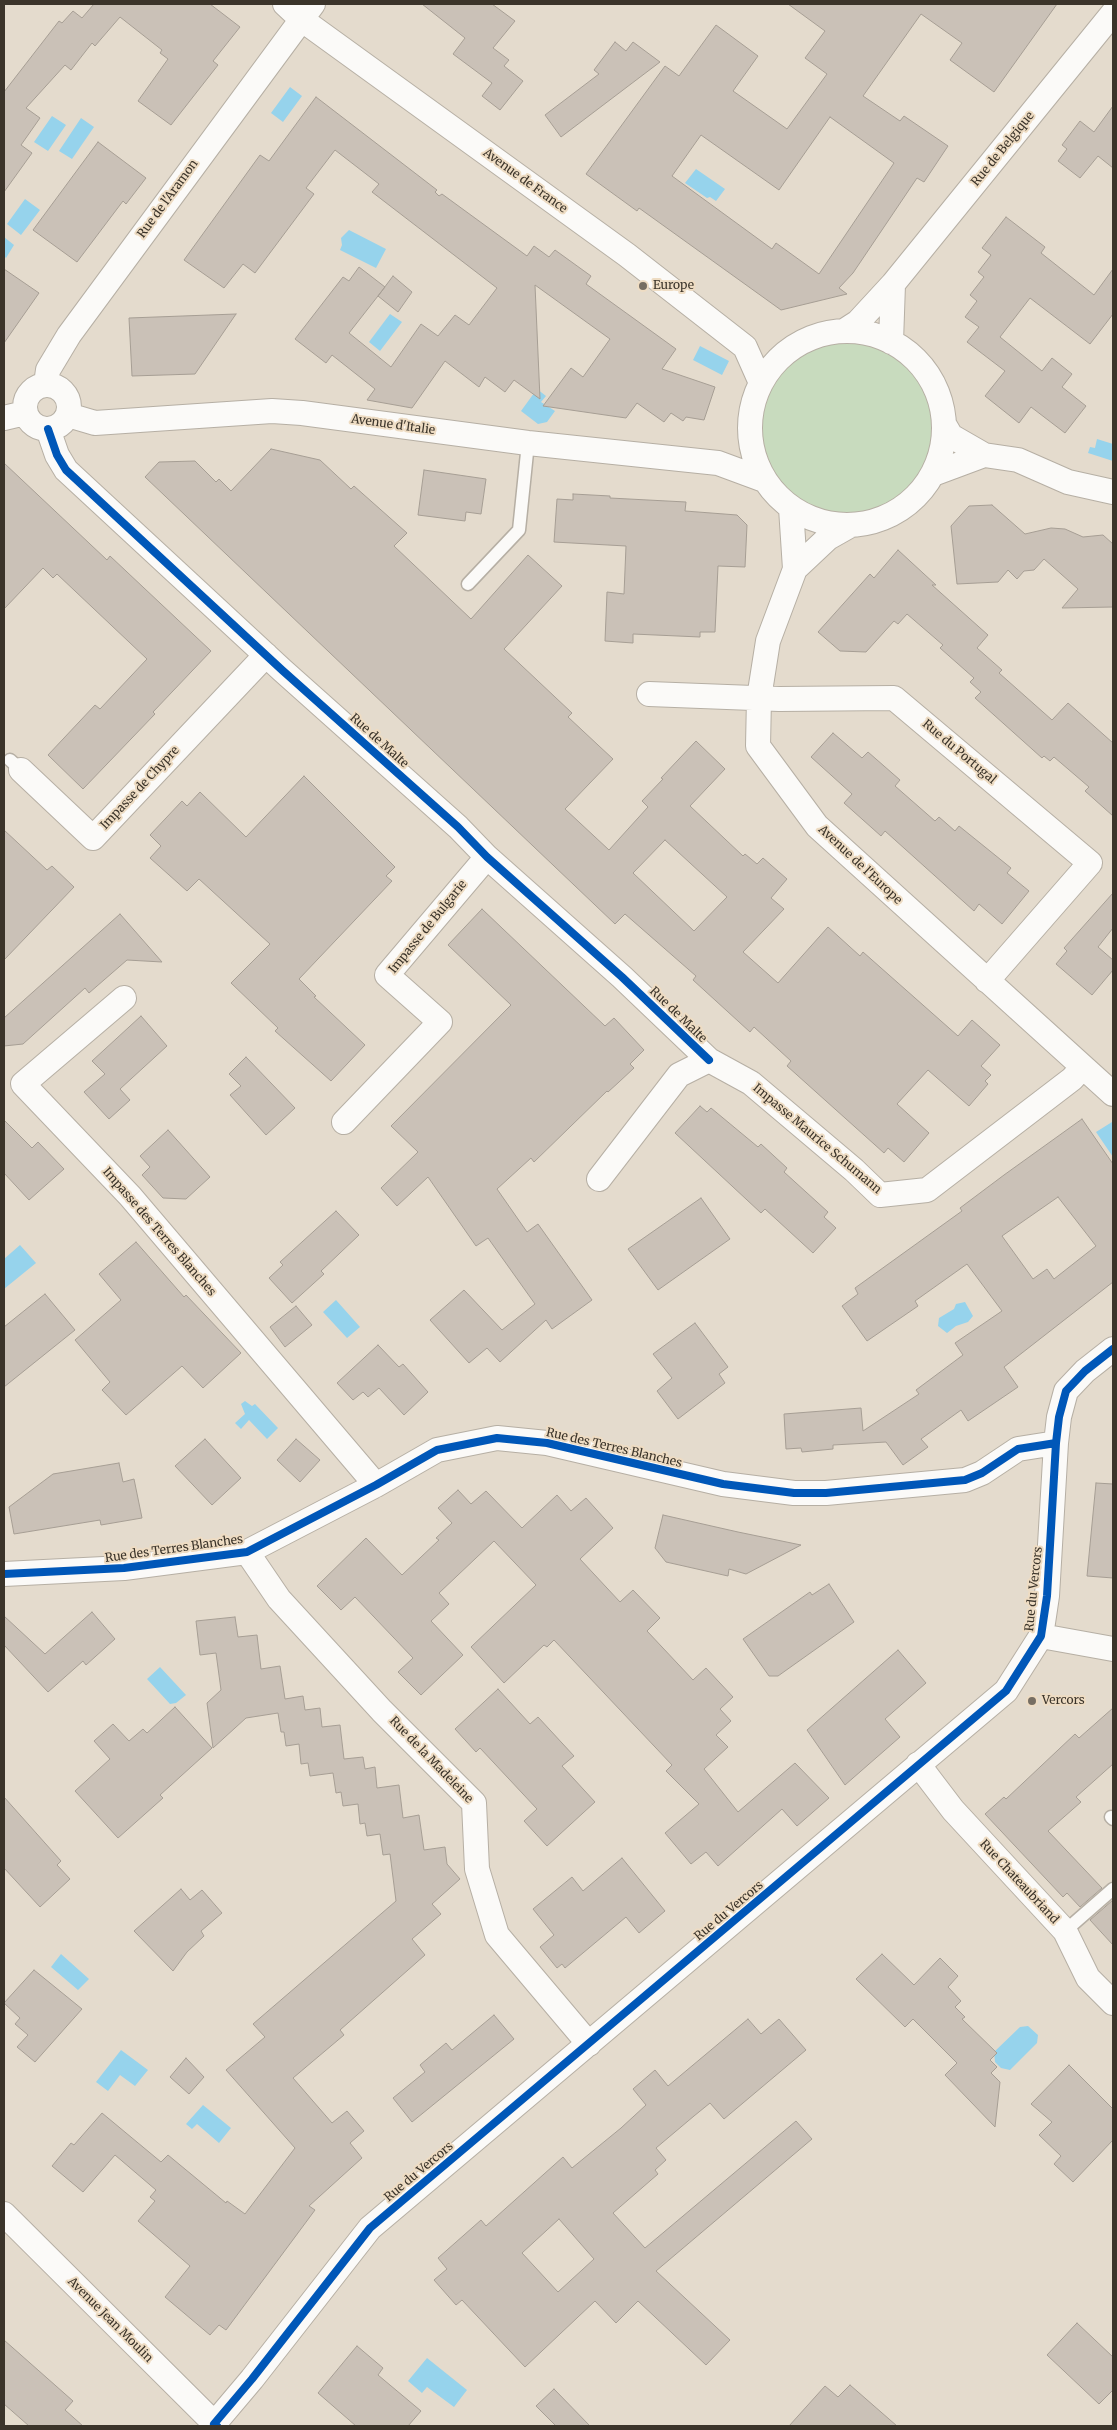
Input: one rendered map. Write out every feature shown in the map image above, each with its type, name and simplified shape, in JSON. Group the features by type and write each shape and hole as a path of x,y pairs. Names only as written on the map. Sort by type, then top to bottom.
{"street":[{"name":"Avenue de France","path":"300,9 627,255 745,347 761,382"},
{"name":"Rue de l'Aramon","path":"46,384 48,370 69,335 300,9"},
{"name":"Rue de Belgique","path":"844,331 858,322 894,284 1113,13"},
{"path":"892,342 894,284"},
{"path":"844,331 868,334 892,342 910,354 927,373 939,395 944,424 942,450 933,474 920,492 900,510 877,521 851,525 820,522 791,508 764,480 754,457 750,432 752,406 761,382 776,362 795,346 817,336 844,331"},
{"path":"745,347 795,346"},
{"path":"46,384 54,386 68,397 70,406 68,415 57,428 48,429 38,428 30,422 14,416 29,394 36,388 46,384"},
{"name":"Avenue d'Italie","path":"68,415 95,424 272,411 302,413 528,443 718,463 764,480"},
{"path":"944,424 951,436 984,456 1018,460 1068,482 1113,492"},
{"name":"Rue de Malte","path":"48,429 57,454 66,470 266,656 458,826 487,857 622,977 709,1060"},
{"path":"718,463 750,432"},
{"path":"933,474 984,456"},
{"name":"Avenue de l'Europe","path":"791,508 795,569 768,641 759,698 758,746 817,826 1082,1068 1113,1094"},
{"name":"Avenue de l'Europe","path":"795,569 828,538 851,525"},
{"name":"Impasse de Chypre","path":"15,765 93,838 266,656"},
{"name":"Rue du Portugal","path":"649,694 759,698 894,698 1090,863 987,981"},
{"name":"Impasse de Bulgarie","path":"344,1122 440,1022 387,974 487,857"},
{"name":"Impasse des Terres Blanches","path":"124,998 23,1084 130,1196 376,1485"},
{"path":"599,1179 679,1075 709,1060"},
{"name":"Impasse Maurice Schumann","path":"709,1060 751,1083 854,1170 880,1195 927,1190 1072,1079 1082,1068"},
{"name":"Rue du Vercors","path":"215,2425 370,2228 1006,1690 1041,1636 1047,1596 1056,1443 1059,1417 1066,1391 1085,1370 1113,1349"},
{"name":"Rue des Terres Blanches","path":"4,1574 124,1568 247,1552 376,1485 437,1450 497,1438 547,1443 723,1484 794,1492 826,1493 965,1480 982,1473 1018,1449 1056,1443"},
{"name":"Rue de la Madeleine","path":"247,1552 279,1599 382,1711 474,1803 477,1869 497,1935 589,2044"},
{"path":"1041,1636 1113,1649"},
{"name":"Rue Chateaubriand","path":"918,1764 953,1810 1065,1931 1088,1978 1113,2003"},
{"name":"Avenue Jean Moulin","path":"4,2214 215,2425"}],"lane":[{"path":"468,584 519,530 528,443"},
{"path":"1065,1931 1113,1889"}],"green space":[{"path":"847,331 875,335 893,343 908,353 922,367 932,382 940,400 944,428 940,456 932,474 922,489 908,503 893,513 875,521 847,525 819,521 801,513 786,503 772,489 762,474 754,456 750,428 754,400 762,382 772,367 786,353 801,343 819,335"}],"water":[{"path":"290,87 302,96 283,122 271,113"},
{"path":"52,116 66,125 48,151 34,142"},
{"path":"81,118 94,127 72,159 59,151"},
{"path":"696,169 725,189 716,201 710,197 707,198 685,183"},
{"path":"25,199 40,210 21,235 7,224"},
{"path":"349,230 386,249 376,268 340,250 342,245 341,238"},
{"path":"4,237 14,245 6,258 4,256"},
{"path":"390,314 402,322 380,351 369,342"},
{"path":"700,346 729,361 722,375 693,360"},
{"path":"537,389 546,396 541,402 555,411 547,422 538,424 521,411"},
{"path":"1097,439 1113,444 1113,461 1088,453 1090,447 1095,448"},
{"path":"1112,1122 1113,1124 1113,1157 1096,1132"},
{"path":"20,1245 36,1263 4,1289 4,1259"},
{"path":"336,1300 360,1327 347,1338 323,1312"},
{"path":"965,1302 973,1316 968,1322 956,1326 947,1333 938,1326 939,1318 954,1309 956,1304"},
{"path":"245,1401 252,1406 255,1404 278,1428 267,1439 249,1420 241,1429 235,1423 245,1414 241,1404"},
{"path":"160,1667 186,1695 176,1703 170,1704 147,1679"},
{"path":"61,1954 89,1979 78,1990 51,1967"},
{"path":"1028,2026 1038,2035 1037,2043 1010,2070 1001,2068 995,2062 994,2052 1020,2027"},
{"path":"121,2050 148,2070 135,2086 120,2075 108,2091 96,2082"},
{"path":"203,2105 231,2128 219,2143 197,2124 192,2129 186,2124"},
{"path":"427,2358 467,2390 454,2407 427,2387 422,2393 408,2381"}],"building":[{"path":"94,4 210,4 240,27 213,61 218,65 171,125 138,101 168,59 160,53 162,50 120,17 95,46 92,43 71,70 65,65 26,108 40,118 21,145 32,153 4,192 4,92 59,21 62,23 73,11 82,18"},
{"path":"422,4 492,4 515,21 493,48 509,60 504,66 523,81 500,110 482,96 492,83 453,54 465,38"},
{"path":"788,4 1057,4 994,92 950,60 962,43 921,14 863,96 900,121 904,116 948,146 924,182 917,178 853,273 839,288 847,294 781,310 639,208 637,211 586,174 665,66 679,76 716,25 758,56 733,91 787,129 827,74 805,58 825,31","holes":["830,117 894,163 819,274 776,243 772,249 672,176 701,135 779,190"]},
{"path":"615,42 626,51 633,42 660,62 561,137 545,115 599,74 594,70"},
{"path":"316,97 437,190 435,192 439,196 442,194 527,256 534,246 549,257 555,250 591,276 586,284 676,349 662,369 715,387 704,420 686,417 683,421 671,413 664,422 637,403 626,418 543,406 571,368 583,377 610,339 535,285 540,399 514,380 505,392 485,377 479,387 445,361 412,408 367,400 375,389 332,355 326,363 295,339 343,277 349,281 359,267 385,287 349,333 391,367 421,324 438,336 455,315 469,325 497,288 372,192 379,184 335,150 306,188 314,194 255,273 243,264 224,288 184,260 260,155 269,161"},
{"path":"1113,106 1113,168 1098,156 1080,178 1058,161 1067,149 1062,145 1080,121 1094,132"},
{"path":"98,142 146,178 126,204 123,201 77,262 33,230"},
{"path":"1006,217 1045,247 1041,253 1094,295 1113,269 1113,314 1090,344 1030,298 1000,337 1042,371 1052,358 1072,374 1062,387 1086,406 1065,433 1031,407 1019,423 985,396 1005,371 967,342 979,327 965,317 977,301 970,295 984,277 978,272 991,255 982,248"},
{"path":"4,269 39,293 4,343"},
{"path":"393,276 412,292 398,312 378,296"},
{"path":"236,314 195,374 132,376 129,318"},
{"path":"271,449 320,460 351,489 354,486 407,533 394,546 471,619 528,555 562,586 504,649 572,713 568,717 613,759 565,809 609,850 648,807 642,801 696,741 725,769 690,806 743,856 745,854 757,864 763,858 787,879 771,898 784,909 743,952 778,983 828,927 860,956 863,952 958,1036 972,1020 1000,1045 981,1066 991,1075 985,1081 988,1084 969,1106 928,1070 897,1104 929,1133 904,1162 888,1148 884,1153 787,1066 791,1061 754,1027 750,1032 693,980 696,976 625,914 615,924 145,477 159,462 195,461 216,482 219,479 231,491","holes":["665,840 727,897 694,931 633,873"]},
{"path":"4,463 107,560 110,556 211,651 153,712 155,714 83,789 48,755 95,705 100,709 147,659 57,574 53,578 43,568 4,609"},
{"path":"424,470 486,479 481,514 466,512 465,521 418,515"},
{"path":"573,494 686,502 685,511 737,515 747,525 745,567 718,566 715,632 700,632 700,637 633,634 633,643 605,641 607,592 624,594 626,546 554,542 557,499 573,500"},
{"path":"992,505 1025,534 1051,528 1065,529 1083,537 1103,535 1113,544 1113,607 1062,608 1078,589 1044,559 1034,570 1024,571 1017,579 1008,570 998,582 957,584 951,526 969,506"},
{"path":"898,550 936,585 932,585 988,635 977,648 1002,670 999,673 1052,720 1068,703 1113,743 1113,816 1085,791 1089,787 1054,757 1050,761 1044,756 1042,758 975,698 981,692 970,682 974,678 940,648 943,645 907,614 898,624 894,621 866,652 840,651 818,632 870,574 874,578"},
{"path":"833,733 862,758 868,752 900,780 895,786 935,821 939,817 955,831 959,826 1011,868 1007,873 1029,891 1002,924 979,904 974,911 885,831 881,836 844,803 852,794 811,757"},
{"path":"304,776 395,867 386,876 392,881 299,979 316,996 314,997 365,1045 331,1081 275,1031 278,1028 231,983 270,944 199,879 187,891 150,858 161,846 150,835 182,801 187,806 200,792 246,837"},
{"path":"4,830 47,870 52,866 74,887 4,960"},
{"path":"1113,893 1113,928 1098,947 1113,960 1113,970 1092,995 1056,964 1067,951 1064,948"},
{"path":"482,909 605,1026 614,1018 644,1050 630,1064 634,1068 607,1091 534,1162 531,1158 497,1189 527,1232 538,1224 592,1300 552,1329 546,1320 500,1362 487,1348 469,1363 430,1320 464,1290 502,1330 535,1304 488,1238 476,1246 428,1177 397,1206 381,1188 418,1152 391,1126 511,1005 448,945"},
{"path":"120,914 162,962 127,960 89,993 85,988 23,1044 4,1046 4,1018"},
{"path":"141,1016 167,1046 120,1089 130,1100 109,1119 84,1092 105,1074 92,1061"},
{"path":"246,1057 295,1108 266,1135 230,1095 241,1086 229,1074"},
{"path":"700,1106 707,1112 711,1108 758,1147 761,1144 787,1168 784,1172 828,1212 824,1217 836,1228 813,1253 765,1209 761,1213 675,1133"},
{"path":"1082,1119 1113,1164 1113,1282 1004,1367 1018,1387 968,1421 961,1410 921,1439 928,1447 903,1465 886,1442 833,1445 833,1449 802,1452 801,1448 786,1449 784,1414 861,1408 863,1431 919,1394 916,1390 963,1355 955,1343 1002,1311 967,1264 915,1301 918,1306 867,1341 842,1306 858,1294 855,1288 962,1211 960,1208","holes":["1058,1197 1096,1246 1054,1279 1047,1269 1033,1279 1002,1236"]},
{"path":"4,1120 32,1148 38,1142 64,1169 29,1200 4,1173"},
{"path":"168,1130 210,1177 186,1199 163,1198 142,1175 150,1167 140,1156"},
{"path":"701,1198 730,1239 658,1290 628,1249"},
{"path":"336,1211 359,1235 321,1271 324,1274 292,1303 269,1278 283,1265 280,1262"},
{"path":"136,1242 184,1297 186,1295 241,1353 203,1388 182,1366 126,1415 102,1390 110,1382 75,1340 121,1300 99,1274"},
{"path":"45,1294 75,1330 4,1387 4,1327"},
{"path":"296,1306 312,1325 285,1347 270,1327"},
{"path":"695,1323 728,1367 719,1374 725,1383 678,1419 657,1391 672,1378 653,1354"},
{"path":"378,1345 399,1367 403,1364 428,1392 404,1415 379,1388 368,1397 363,1392 353,1400 337,1383"},
{"path":"205,1439 241,1478 212,1505 175,1466"},
{"path":"296,1439 320,1460 300,1482 277,1460"},
{"path":"119,1463 123,1482 134,1479 142,1518 101,1525 100,1520 14,1534 9,1507 53,1474"},
{"path":"1096,1483 1113,1484 1113,1578 1087,1576"},
{"path":"458,1490 471,1504 486,1491 522,1528 557,1495 571,1511 586,1498 613,1528 580,1559 620,1602 633,1590 660,1618 647,1631 693,1680 706,1668 733,1697 720,1709 731,1721 716,1735 728,1747 704,1769 738,1812 795,1763 829,1798 797,1826 782,1809 718,1866 706,1852 691,1864 665,1833 699,1804 666,1771 672,1765 554,1640 547,1647 544,1645 504,1683 471,1647 536,1585 494,1541 439,1593 449,1604 431,1621 463,1655 421,1695 398,1672 413,1658 355,1597 341,1610 317,1586 366,1538 402,1575 439,1540 436,1538 452,1523 438,1508"},
{"path":"663,1515 801,1545 746,1574 729,1569 728,1576 666,1562 655,1548"},
{"path":"829,1584 854,1622 778,1676 769,1676 743,1639 810,1592 812,1595"},
{"path":"92,1612 115,1639 86,1665 83,1661 48,1692 4,1645 4,1616 45,1654"},
{"path":"235,1617 238,1637 257,1635 261,1669 280,1666 285,1699 303,1696 305,1710 320,1708 322,1727 340,1725 344,1759 363,1757 365,1769 375,1767 377,1788 399,1785 403,1818 419,1815 424,1850 445,1847 447,1864 460,1879 432,1904 441,1914 412,1939 425,1955 340,2030 344,2035 293,2078 332,2123 347,2111 364,2131 350,2143 362,2158 309,2206 315,2210 226,2330 219,2325 210,2335 165,2297 190,2266 138,2221 155,2201 150,2197 156,2190 115,2155 83,2192 52,2166 71,2143 74,2145 102,2113 161,2162 168,2155 226,2203 227,2201 245,2214 295,2148 226,2070 265,2037 253,2024 396,1901 390,1854 383,1855 380,1834 367,1836 365,1823 360,1824 358,1804 343,1806 341,1792 336,1793 333,1773 310,1776 308,1763 301,1764 299,1744 286,1746 284,1732 281,1732 278,1713 246,1718 213,1748 207,1703 221,1690 216,1653 200,1655 196,1621"},
{"path":"898,1650 926,1683 885,1719 900,1737 845,1785 807,1730"},
{"path":"498,1689 530,1724 538,1717 574,1756 562,1766 595,1802 547,1846 524,1821 537,1809 480,1748 476,1752 455,1729"},
{"path":"175,1707 212,1748 160,1795 163,1798 118,1838 75,1791 110,1759 94,1741 113,1724 129,1741 143,1729 147,1733"},
{"path":"1113,1708 1113,1764 1076,1797 1081,1802 1048,1831 1102,1888 1080,1907 1067,1893 1063,1897 985,1814 1004,1797 1006,1799 1075,1734 1079,1738"},
{"path":"4,1797 61,1861 57,1865 70,1879 40,1907 4,1868"},
{"path":"622,1858 665,1911 639,1933 626,1917 565,1968 562,1964 557,1968 540,1947 554,1935 533,1909 572,1877 583,1891"},
{"path":"181,1889 190,1900 202,1890 222,1913 201,1931 204,1936 187,1952 173,1971 134,1931"},
{"path":"1113,1900 1113,1945 1090,1920"},
{"path":"882,1954 914,1985 940,1958 958,1976 948,1987 961,2001 955,2007 965,2017 962,2019 997,2053 990,2060 997,2067 991,2073 1000,2082 995,2127 945,2075 957,2063 913,2019 905,2027 856,1979"},
{"path":"34,1970 82,2009 35,2062 17,2047 28,2035 15,2024 20,2018 4,2003"},
{"path":"494,2015 514,2039 412,2122 393,2098 425,2072 420,2065 446,2043 452,2050"},
{"path":"748,2019 761,2034 779,2019 806,2050 724,2119 710,2103 656,2148 666,2160 655,2170 658,2174 613,2213 645,2248 796,2121 812,2139 656,2271 730,2340 706,2365 638,2301 616,2323 595,2301 525,2367 462,2300 456,2305 434,2280 447,2269 438,2258 481,2220 486,2226 563,2157 572,2168 621,2128 646,2105 633,2089 655,2070 668,2086","holes":["559,2219 594,2259 558,2292 522,2253"]},
{"path":"186,2058 204,2077 189,2094 170,2077"},
{"path":"1069,2065 1113,2109 1113,2140 1073,2182 1054,2164 1061,2156 1039,2135 1052,2122 1031,2104"},
{"path":"1077,2323 1113,2357 1113,2390 1099,2404 1047,2355"},
{"path":"4,2340 73,2401 65,2410 83,2426 29,2426 4,2404"},
{"path":"357,2346 383,2368 378,2375 421,2411 408,2426 356,2426 318,2393"},
{"path":"850,2385 897,2426 789,2426 825,2386 838,2397"},
{"path":"554,2389 590,2426 556,2426 536,2406"}],"cycle path":[{"path":"48,429 57,455 66,470 282,670 458,827 487,857 622,977 709,1060"},
{"path":"217,2426 214,2424 252,2379 370,2228 1006,1691 1041,1636 1047,1596 1056,1443 1059,1417 1066,1391 1085,1371 1113,1349"},
{"path":"4,1574 124,1568 247,1552 376,1485 437,1450 497,1438 547,1443 723,1484 794,1493 826,1493 965,1480 982,1473 1018,1449 1056,1443"}],"place":[{"name":"Europe","path":"643,286"},
{"name":"Vercors","path":"1032,1701"}]}
